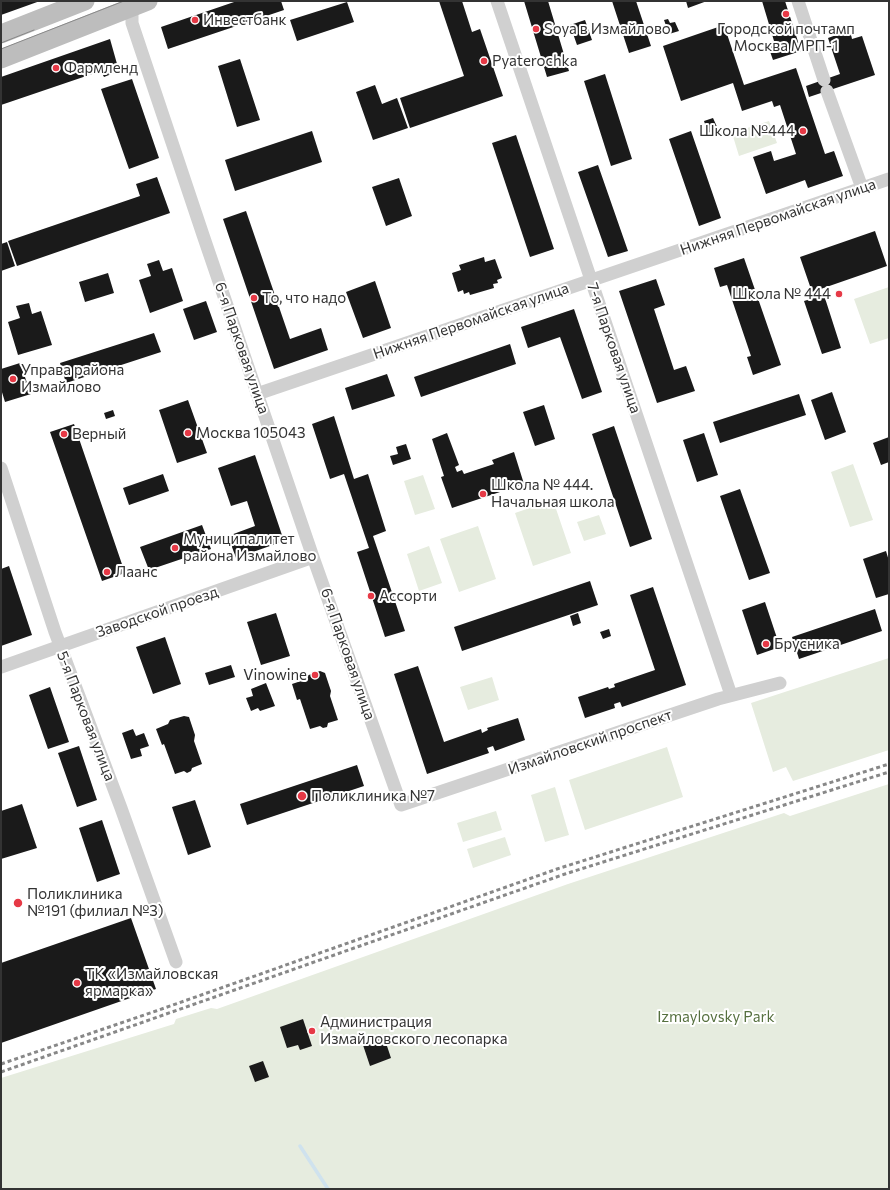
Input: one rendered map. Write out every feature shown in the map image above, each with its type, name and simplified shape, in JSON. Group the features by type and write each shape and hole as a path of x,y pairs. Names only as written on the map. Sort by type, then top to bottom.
{"main road":[{"path":"1,34 85,1"},
{"path":"1,59 137,3"}],"street":[{"name":"7-я Парковая улица","path":"497,1 731,695"},
{"path":"798,1 825,85 862,188"},
{"name":"6-я Парковая улица","path":"137,3 132,23 313,557 402,805"},
{"name":"Нижняя Первомайская улица","path":"257,394 889,179"},
{"name":"5-я Парковая улица","path":"1,468 60,646 121,808 176,962"},
{"name":"Заводской проезд","path":"1,667 313,557"},
{"name":"Измайловский проспект","path":"402,805 731,695 780,683"}],"green space":[{"path":"769,121 777,143 739,156 732,133"},
{"path":"889,287 889,338 870,344 854,299"},
{"path":"853,464 873,520 850,527 831,472"},
{"path":"423,475 435,509 415,515 404,481"},
{"path":"553,500 571,553 533,566 515,513"},
{"path":"599,515 606,534 584,541 577,522"},
{"path":"478,526 496,579 459,592 440,539"},
{"path":"429,546 442,583 419,591 407,554"},
{"path":"889,658 889,750 793,781 786,767 773,772 751,703"},
{"path":"492,677 499,700 468,710 460,687"},
{"path":"667,747 683,797 585,830 569,780"},
{"name":"Izmaylovsky Park","path":"889,784 889,1189 1,1189 1,1078 174,1024 176,1019 211,1008 217,1009 568,884 784,813 790,816"},
{"path":"555,787 569,835 545,842 531,795"},
{"path":"496,811 502,830 463,842 457,823"},
{"path":"505,837 511,855 473,868 467,849"}],"building":[{"path":"1,1 40,1 1,15"},
{"path":"237,1 281,1 284,10 168,49 161,27"},
{"path":"439,1 462,1 472,32 480,29 503,96 410,128 400,98 464,76"},
{"path":"524,1 548,1 569,71 547,77"},
{"path":"612,1 636,1 651,46 629,53"},
{"path":"686,1 707,1 688,8"},
{"path":"762,1 785,1 801,51 773,60 767,43 774,41"},
{"path":"347,2 354,22 297,41 290,20"},
{"path":"668,19 670,23 675,22 679,31 669,34 664,20"},
{"path":"585,20 592,40 577,45 570,25"},
{"path":"724,25 744,85 796,68 825,154 834,151 843,176 808,188 805,180 766,194 753,157 771,151 774,161 796,154 780,105 774,107 772,101 742,111 733,83 681,101 663,46"},
{"path":"850,30 852,39 862,36 875,75 809,97 806,86 840,74 828,38"},
{"path":"110,39 119,71 104,77 101,71 1,105 1,77"},
{"path":"240,59 260,120 237,127 218,66"},
{"path":"605,74 632,159 611,166 584,81"},
{"path":"132,79 159,158 129,169 101,89"},
{"path":"375,85 382,104 397,98 408,128 373,140 356,92"},
{"path":"713,118 718,129 708,133 704,121"},
{"path":"312,131 322,162 235,191 225,160"},
{"path":"691,131 721,218 699,226 669,139"},
{"path":"516,135 554,249 530,257 492,143"},
{"path":"598,165 628,251 608,257 578,172"},
{"path":"157,177 170,213 17,266 8,241 140,196 136,184"},
{"path":"399,178 412,216 386,226 372,187"},
{"path":"246,211 290,339 321,328 328,350 274,369 223,219"},
{"path":"875,231 887,266 812,292 800,257"},
{"path":"7,242 15,266 1,271 1,244"},
{"path":"484,257 485,262 495,259 502,278 497,280 498,283 493,284 494,288 470,295 469,292 464,294 463,290 458,292 452,273 461,270 459,265"},
{"path":"744,258 781,365 753,375 747,357 751,356 727,285 720,287 714,268"},
{"path":"159,260 163,271 172,268 183,301 150,313 139,280 151,276 147,264"},
{"path":"108,273 114,293 85,302 79,282"},
{"path":"656,279 665,305 654,309 674,370 686,366 695,391 657,403 619,291"},
{"path":"375,281 391,328 363,338 346,292"},
{"path":"824,295 841,348 822,354 804,301"},
{"path":"206,301 217,332 194,340 183,309"},
{"path":"29,303 32,314 41,311 52,345 18,355 8,322 20,318 16,306"},
{"path":"574,309 602,392 582,399 560,337 528,348 521,327"},
{"path":"154,333 161,352 66,383 60,363"},
{"path":"510,344 516,364 421,397 414,377"},
{"name":"Управа района Измайлово","path":"20,363 31,394 5,402 1,389 1,369"},
{"path":"387,374 395,396 352,410 345,388"},
{"path":"832,392 846,432 825,440 811,400"},
{"path":"799,394 806,415 720,443 713,422"},
{"path":"188,400 207,453 177,463 159,410"},
{"path":"544,405 555,439 535,446 523,412"},
{"path":"113,410 115,416 106,419 104,413"},
{"path":"334,416 354,479 368,474 386,531 373,536 405,631 385,637 357,552 369,548 344,474 330,479 312,424"},
{"path":"74,424 125,573 102,581 50,432"},
{"path":"614,426 652,539 630,547 592,434"},
{"path":"447,433 459,465 455,467 457,472 462,470 464,474 494,464 492,460 514,452 524,484 452,508 441,477 444,476 432,439"},
{"path":"704,433 718,475 697,482 683,440"},
{"path":"889,437 889,462 881,465 873,443"},
{"path":"406,444 411,459 393,465 390,456 398,454 396,447"},
{"path":"255,455 284,541 236,558 228,536 255,526 247,501 231,506 218,468"},
{"path":"163,474 169,491 129,505 123,488"},
{"path":"740,489 770,573 749,580 720,496"},
{"name":"Муниципалитет района Измайлово","path":"202,525 211,549 149,570 140,547"},
{"path":"886,551 889,561 889,594 876,598 863,559"},
{"path":"9,566 32,635 1,646 1,569"},
{"path":"590,581 598,605 462,651 454,627"},
{"path":"653,587 686,685 622,707 620,702 614,704 615,708 585,718 578,697 608,687 609,689 615,687 614,684 655,670 630,595"},
{"path":"765,602 780,647 757,655 742,610"},
{"path":"875,609 882,631 799,659 792,637"},
{"path":"276,613 290,656 261,665 247,622"},
{"path":"578,613 581,623 573,626 570,616"},
{"path":"609,629 611,636 603,639 600,632"},
{"path":"165,637 181,684 153,694 136,647"},
{"path":"231,665 235,677 209,685 205,673"},
{"path":"418,666 444,742 481,729 482,733 488,730 487,728 518,718 525,740 495,751 493,746 487,748 489,753 427,774 394,674"},
{"path":"320,671 325,673 331,691 330,696 338,720 328,723 327,727 323,728 320,726 310,729 300,699 297,700 292,684 304,680 306,676"},
{"path":"266,683 275,706 260,711 258,708 251,711 246,698 253,696 251,689"},
{"path":"50,687 69,742 48,749 29,695"},
{"path":"184,716 189,717 195,735 194,741 202,764 192,768 191,771 187,773 184,771 175,774 164,744 162,745 156,729 168,724 170,720"},
{"path":"133,729 136,736 144,733 149,746 140,749 142,756 131,759 122,733"},
{"path":"79,746 97,800 77,807 58,753"},
{"path":"357,765 364,786 247,825 240,804"},
{"path":"195,800 211,847 188,855 172,807"},
{"path":"22,804 37,848 1,859 1,811"},
{"path":"102,820 120,874 97,882 79,828"},
{"name":"ТК «Измайловская ярмарка»","path":"131,918 156,989 1,1043 1,963"},
{"path":"303,1019 312,1046 300,1050 298,1045 287,1048 280,1027"},
{"path":"384,1037 391,1058 370,1066 363,1045"},
{"path":"263,1061 269,1077 255,1082 249,1066"}],"waterway":[{"path":"300,1146 328,1189"}],"tram line":[{"path":"1,49 124,1"},
{"path":"1,43 34,30"}],"railway":[{"path":"1,1064 156,1011 557,869 889,764"},
{"path":"1,1072 565,874 889,772"}],"place":[{"name":"Городской почтамп Москва МРП-1","path":"786,14"},
{"name":"Инвестбанк","path":"195,20"},
{"name":"Soya в Измайлово","path":"536,29"},
{"name":"Pyaterochka","path":"484,61"},
{"name":"Фармленд","path":"56,68"},
{"name":"Школа №444","path":"803,131"},
{"name":"Школа № 444","path":"839,294"},
{"name":"То, что надо","path":"254,298"},
{"name":"Управа района Измайлово","path":"13,379"},
{"name":"Москва 105043","path":"188,433"},
{"name":"Верный","path":"64,434"},
{"name":"Школа № 444. Начальная школа","path":"483,494"},
{"name":"Муниципалитет района Измайлово","path":"175,548"},
{"name":"Лаанс","path":"107,572"},
{"name":"Ассорти","path":"371,596"},
{"name":"Брусника","path":"766,644"},
{"name":"Vinowine","path":"315,675"},
{"name":"Поликлиника №7","path":"302,796"},
{"name":"Поликлиника №191 (филиал №3)","path":"18,903"},
{"name":"ТК «Измайловская ярмарка»","path":"77,983"},
{"name":"Администрация Измайловского лесопарка","path":"312,1031"}]}
